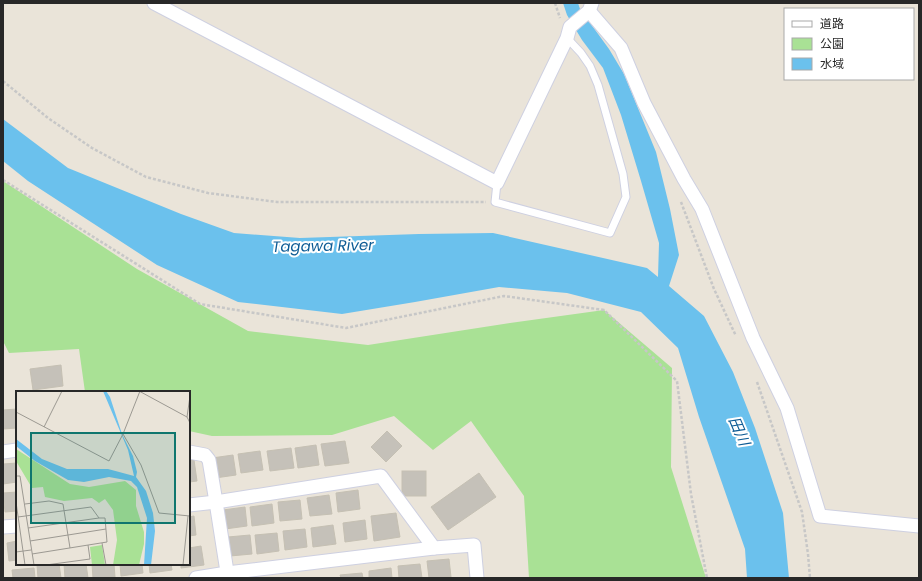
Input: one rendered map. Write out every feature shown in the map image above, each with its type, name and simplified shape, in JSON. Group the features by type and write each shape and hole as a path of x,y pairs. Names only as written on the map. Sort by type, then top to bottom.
{"street":[{"path":"154,3 497,183 569,32 591,7 621,48 644,103 702,210 753,338 787,408 820,516 919,526"},
{"path":"3,452 16,450"},
{"path":"190,452 205,455 209,460 228,576"},
{"path":"190,505 381,476 434,548"},
{"path":"3,528 16,526"},
{"path":"196,578 228,576 434,548 474,545 477,578"}],"lane":[{"path":"497,183 495,202 610,233 626,197 623,174 598,85 590,66 569,32"}],"path":[{"path":"3,81 48,118 92,148 146,177 208,193 277,202 495,202"},
{"path":"684,179 680,188 680,202 714,289 736,337"},
{"path":"3,180 200,304 346,328 504,296 604,310 677,381 691,494 706,578"},
{"path":"755,378 802,512 810,578"}],"green space":[{"path":"3,181 137,269 248,331 368,345 604,310 672,368 671,467 706,578 529,578 524,496 471,421 433,450 394,416 332,435 212,436 190,431 190,391 85,391 79,349 9,353 3,341"}],"water":[{"path":"563,3 578,3 580,9 609,49 624,74 656,152 670,209 679,255 669,286 704,316 733,372 755,428 783,513 789,578 747,578 745,549 699,417 678,348 641,312 567,293 499,287 342,314 238,302 157,265 28,181 3,161 3,119 68,168 181,214 234,233 300,238 493,233 647,268 658,277 659,243 621,115 603,68 582,40 567,15"}],"building":[{"path":"61,365 63,386 33,390 30,369"},
{"path":"16,409 16,428 3,429 3,410"},
{"path":"387,431 402,446 386,462 371,447"},
{"path":"345,441 349,463 325,466 321,444"},
{"path":"316,445 319,465 298,468 295,448"},
{"path":"291,448 294,468 270,471 267,451"},
{"path":"260,451 263,470 241,473 238,454"},
{"path":"233,455 236,475 215,478 212,458"},
{"path":"194,460 197,481 190,482 190,461"},
{"path":"16,463 16,482 3,484 3,464"},
{"path":"402,471 426,471 426,496 402,496"},
{"path":"479,473 496,497 448,530 431,507"},
{"path":"358,490 360,509 338,512 336,493"},
{"path":"16,492 16,511 5,512 3,493"},
{"path":"329,495 332,514 310,516 307,498"},
{"path":"300,500 302,519 280,521 278,502"},
{"path":"272,504 274,523 252,526 250,507"},
{"path":"245,507 247,526 225,529 223,510"},
{"path":"396,513 400,537 374,541 371,516"},
{"path":"194,516 196,535 190,536 190,517"},
{"path":"365,520 367,539 345,542 343,523"},
{"path":"333,525 336,544 313,547 311,528"},
{"path":"305,529 307,547 285,550 283,531"},
{"path":"277,533 279,551 257,554 255,535"},
{"path":"250,535 252,554 230,556 228,537"},
{"path":"16,541 16,560 9,561 7,543"},
{"path":"201,546 204,565 181,568 181,565 190,565 190,548"},
{"path":"449,559 451,577 429,578 427,561"},
{"path":"420,564 422,578 399,578 398,566"},
{"path":"37,565 59,565 61,578 38,578"},
{"path":"64,565 86,565 88,578 65,578"},
{"path":"92,565 114,565 115,577 93,578"},
{"path":"120,565 142,565 143,573 121,576"},
{"path":"149,565 171,565 172,570 150,573"},
{"path":"34,568 35,578 13,578 12,570"},
{"path":"391,568 392,578 369,578 369,571"},
{"path":"362,573 363,578 341,578 340,575"}],"water label":[{"name":"Tagawa River","path":"323,246"},
{"name":"田川","path":"739,431"}]}
